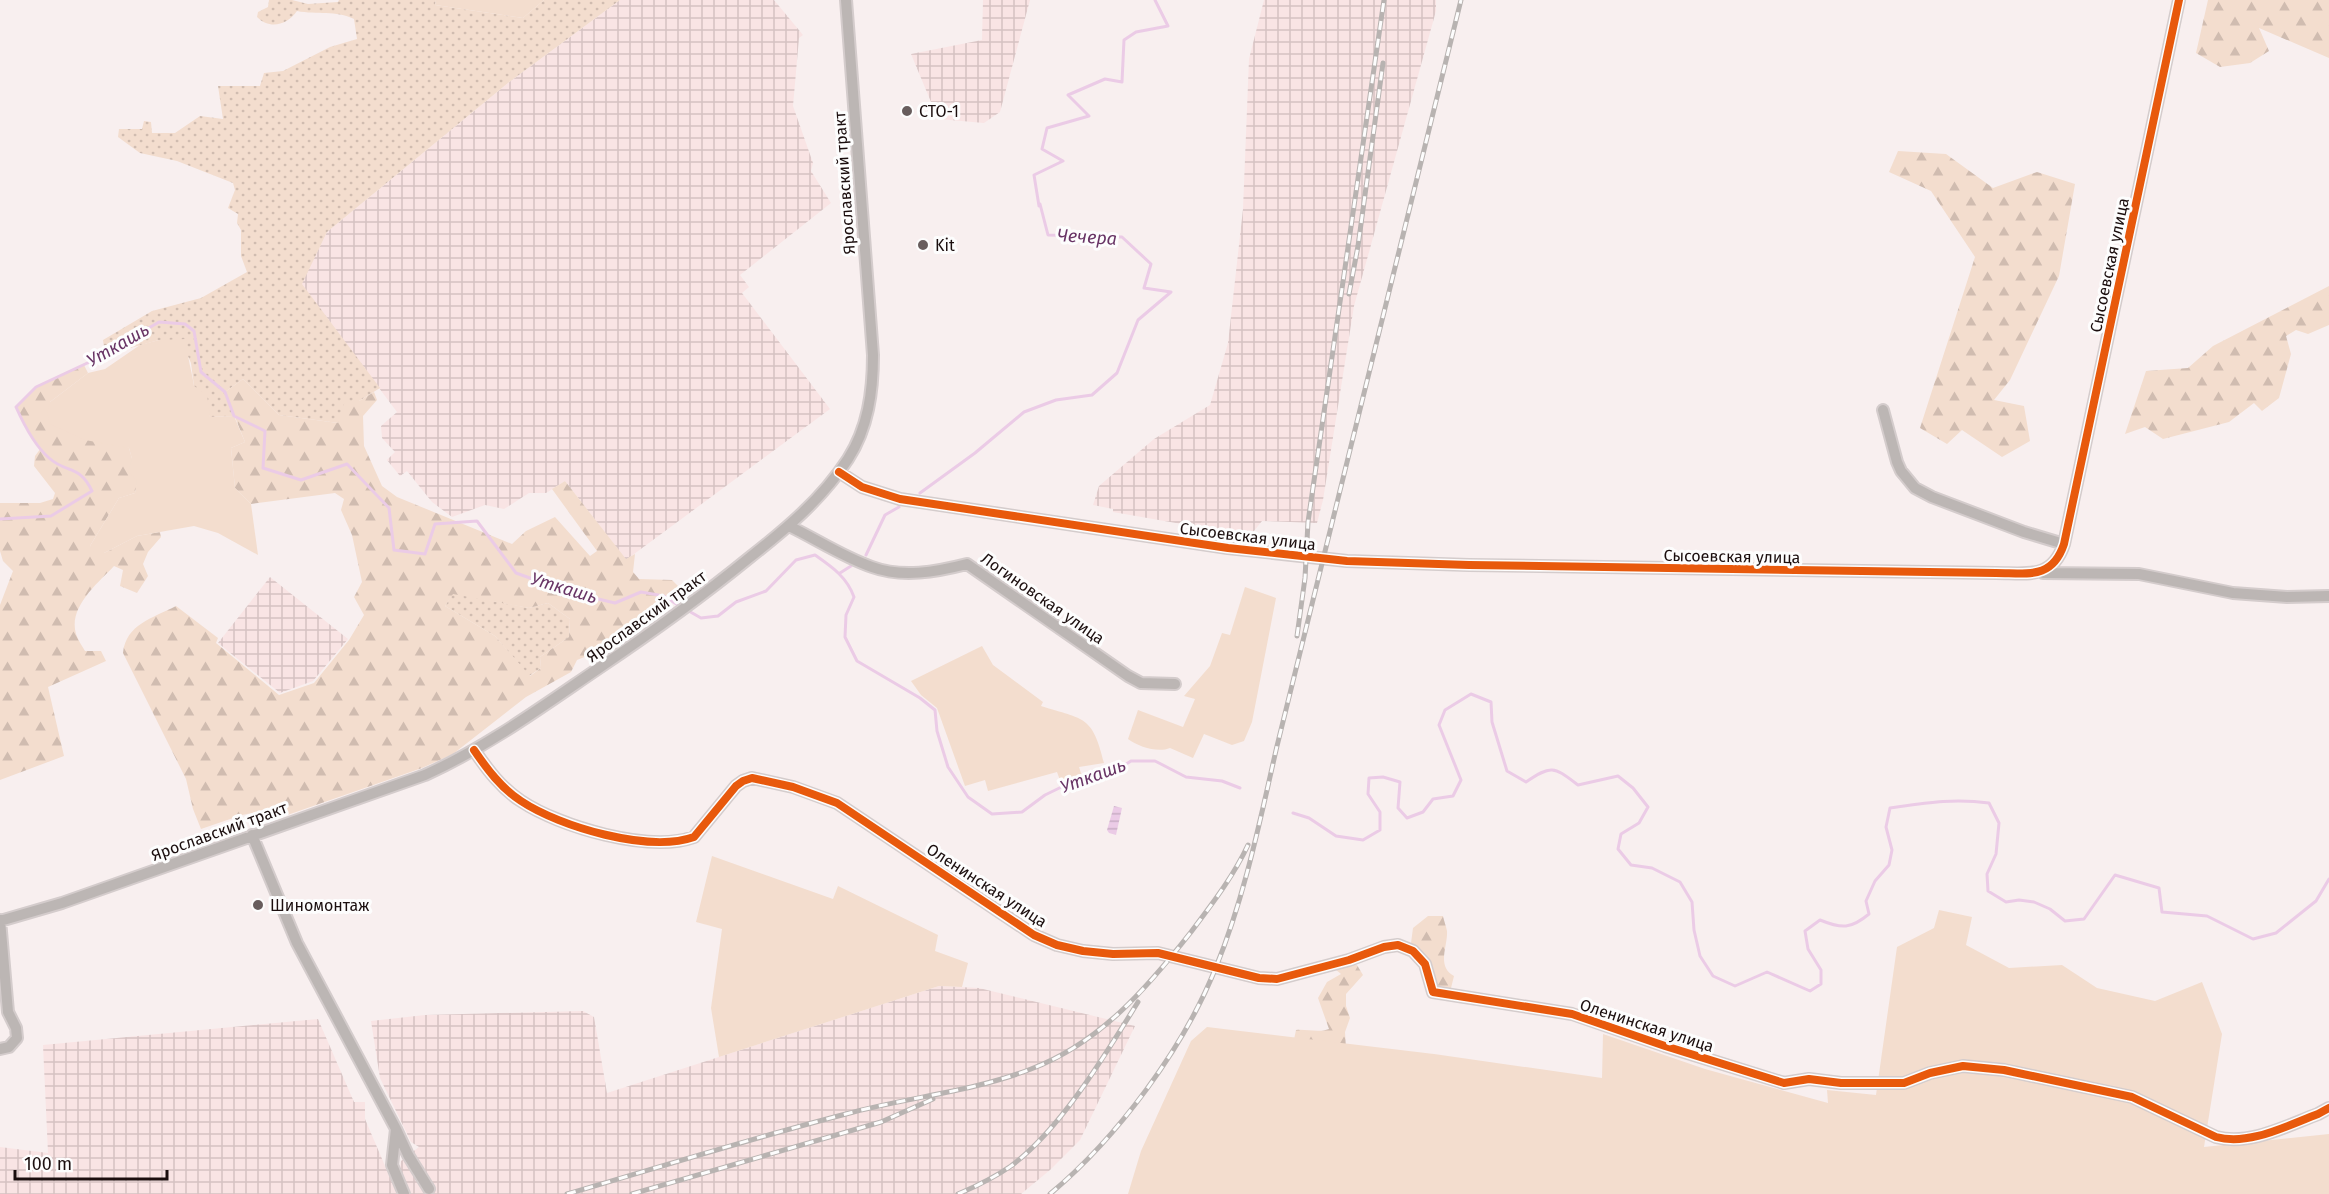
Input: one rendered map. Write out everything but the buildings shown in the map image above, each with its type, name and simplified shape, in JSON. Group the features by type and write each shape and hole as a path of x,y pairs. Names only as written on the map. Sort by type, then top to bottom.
{"street":[{"name":"Ярославский тракт","path":"0,920 62,903 425,775 474,750 659,628 789,526 818,498 839,472 858,441 864,425 873,383 873,355 846,0"},
{"name":"Сысоевская улица","path":"2063,548 2179,0"},
{"path":"1883,410 1897,462 1901,471 1915,488 1942,501 2063,548"},
{"name":"Сысоевская улица","path":"839,472 861,487 900,499 1228,548 1347,561 1493,566 2139,574 2209,590 2255,596 2329,596"},
{"name":"Логиновская улица","path":"789,526 872,567 892,572 938,572 967,564 1128,676 1141,683 1175,684"},
{"path":"2037,573 2055,564 2063,548"},
{"path":"2063,548 2064,562 2069,568 2082,573"},
{"name":"Оленинская улица","path":"474,750 502,786 519,800 571,826 624,839 684,841 694,837 736,786 752,778 793,787 837,803 1034,935 1057,945 1083,951 1113,954 1158,953 1259,978 1277,979 1349,960 1384,947 1398,945 1413,951 1425,964 1433,992 1572,1014 1784,1083 1809,1079 1841,1083 1904,1083 1930,1073 1963,1066 2004,1070 2132,1097 2216,1137 2242,1140 2318,1114 2329,1108"},
{"path":"252,835 297,943 408,1155 429,1190"},
{"path":"0,920 4,1016 16,1028 17,1038 9,1047 0,1049"},
{"path":"396,1129 392,1165 404,1194"}],"shaded area":[{"path":"620,0 774,0 803,35 799,38 793,106 813,163 811,171 831,203 740,275 749,287 742,293 830,409 626,560 565,481 546,493 529,493 504,509 485,505 452,517 432,502 407,471 400,476 387,460 395,452 382,438 381,426 397,412 301,284 327,232 508,83"},
{"path":"983,0 1030,0 1000,112 984,123 939,119 940,115 936,114 911,54 982,40"},
{"path":"1264,0 1436,0 1436,11 1354,306 1323,500 1317,523 1262,521 1250,536 1113,512 1113,509 1093,505 1099,486 1154,439 1210,405 1228,343 1243,209 1249,59"},
{"path":"270,577 348,639 313,681 280,693 218,643"},
{"path":"1114,806 1122,808 1116,835 1107,830"},
{"path":"939,986 979,988 1135,1026 1080,1140 1050,1170 1021,1194 410,1194 399,1173 401,1161 419,1147 411,1142 380,1078 371,1021 425,1015 583,1011 594,1017 607,1093"},
{"path":"318,1019 354,1102 365,1102 365,1119 397,1194 0,1194 0,1147 48,1153 43,1045"}],"green space":[{"path":"269,0 292,0 308,4 338,2 339,0 436,0 435,5 523,18 544,0 620,0 508,83 327,232 302,284 380,388 359,401 338,423 279,415 243,379 225,392 234,416 210,417 194,386 191,363 186,352 159,340 105,355 103,340 152,311 201,298 247,272 241,256 241,230 237,223 238,214 228,208 235,190 233,183 177,161 140,153 118,137 119,129 142,129 144,121 151,122 152,133 175,133 200,116 223,119 218,86 260,86 264,73 283,71 330,47 357,39 354,19 347,16 297,11 288,20 273,25 267,24 257,17 258,12 268,7"},
{"path":"436,0 544,0 523,18 435,5"},
{"path":"2208,0 2329,0 2329,58 2259,28 2269,51 2250,63 2220,67 2196,53"},
{"path":"1898,151 1946,154 1993,188 2037,172 2075,184 2059,276 2010,380 1994,400 2024,406 2030,441 2002,457 1962,430 1947,444 1920,428 1975,257 1931,191 1889,172"},
{"path":"2329,286 2329,325 2308,334 2296,330 2286,336 2291,354 2279,398 2262,411 2254,403 2229,422 2163,439 2145,427 2125,434 2146,371 2188,368 2213,346"},
{"path":"187,339 194,386 207,395 210,417 234,416 245,442 231,448 235,488 251,504 258,555 218,533 194,526 137,536 104,553 95,553 90,546 119,498 135,493 137,480 128,472 132,459 129,448 85,440 50,424 47,413 50,402 88,373 105,369 140,345 159,340"},
{"path":"84,365 88,373 50,402 129,448 138,480 135,493 119,498 90,546 104,553 137,536 160,532 161,537 148,552 143,564 148,576 137,593 120,586 123,570 114,566 86,596 76,614 76,634 85,651 101,651 106,661 48,687 64,756 0,780 0,605 13,571 3,561 0,551 0,503 40,503 53,499 55,493 34,466 35,456 41,448 25,427 16,407 36,387"},
{"path":"243,379 279,415 338,423 345,401 359,401 374,392 377,400 363,416 364,446 382,486 397,497 512,544 526,531 555,517 590,556 597,551 552,489 565,481 626,559 635,554 633,572 639,579 672,580 679,587 661,610 602,650 577,660 571,672 526,697 453,754 422,768 276,819 262,811 242,815 201,829 193,809 186,779 123,653 129,635 150,618 176,606 218,638 216,643 279,695 314,683 349,640 364,615 354,597 362,582 352,535 341,510 344,499 335,493 251,504 235,488 231,448 245,442 225,392","holes":["453,594 529,608 548,603 570,619 569,637 540,657 541,668 530,676 495,636 445,606"]},
{"path":"1245,587 1276,598 1252,722 1244,741 1232,745 1204,734 1193,758 1170,748 1160,750 1149,748 1128,739 1138,710 1183,727 1195,699 1184,696 1210,666 1222,633 1230,635"},
{"path":"453,593 529,608 548,603 570,619 569,637 540,657 541,668 529,676 495,636 445,606"},
{"path":"982,646 993,665 1043,702 1041,706 1068,714 1084,722 1095,736 1104,763 1079,767 1082,776 1061,783 1057,772 988,791 985,780 965,786 937,708 921,695 911,681"},
{"path":"712,856 833,899 838,886 938,935 935,951 968,963 962,987 939,986 719,1057 711,1008 722,929 696,922"},
{"path":"1939,910 1972,917 1966,945 2009,968 2062,965 2097,988 2155,1001 2202,982 2222,1034 2204,1147 2329,1134 2329,1194 1128,1194 1141,1151 1191,1041 1207,1027 1434,1054 1602,1078 1603,1034 1705,1069 1828,1103 1827,1090 1876,1095 1897,947 1934,928"},
{"path":"1428,916 1443,916 1447,931 1445,967 1454,976 1451,988 1438,987 1421,952 1411,943 1413,928"},
{"path":"1342,965 1357,965 1363,975 1346,994 1346,1006 1350,1018 1345,1032 1346,1049 1292,1049 1296,1030 1329,1029 1318,998 1327,982 1341,974 1335,969"}],"waterway":[{"name":"Чечера","path":"920,493 975,453 1024,412 1056,400 1092,395 1117,373 1138,320 1171,292 1144,288 1151,264 1122,237 1048,235 1040,204 1039,206 1034,175 1063,161 1042,149 1047,128 1089,116 1068,95 1105,79 1122,82 1124,40 1136,32 1168,26 1155,0"},
{"name":"Уткашь","path":"0,519 51,516 92,491 87,482 77,473 55,463 44,453 22,421 16,407 36,387 98,358 159,322 185,324 194,331 201,372 225,392 234,416 265,431 263,468 301,480 347,464 389,508 394,550 425,554 435,524 477,521 516,573 569,592 615,603 641,592 664,596 681,607"},
{"name":"Чечера","path":"866,555 885,515 899,507"},
{"name":"Уткашь","path":"687,610 701,618 718,616 736,602 766,591 796,560 815,555 843,578 854,597 846,615 845,637 857,661 920,698 935,710 937,731 948,767 968,797 992,814 1022,812 1045,795 1086,775 1112,773 1131,761 1155,761 1186,777 1222,781 1240,788"},
{"name":"Чечера","path":"840,573 851,566"},
{"name":"Уткашь","path":"1293,813 1309,818 1336,836 1363,840 1380,830 1380,812 1368,794 1369,778 1383,777 1400,782 1398,808 1407,818 1423,812 1433,799 1453,796 1461,780 1439,725 1445,710 1471,694 1491,702 1492,722 1507,771 1526,782 1542,772 1553,770 1578,785 1618,776 1633,788 1648,807 1639,823 1621,834 1618,849 1631,865 1652,868 1680,882 1692,902 1694,930 1700,956 1713,976 1735,986 1767,972 1810,991 1821,984 1821,970 1808,949 1805,931 1820,920 1846,926 1857,923 1869,914 1866,901 1875,881 1889,865 1892,850 1886,827 1890,808 1951,801 1989,803 1999,823 1996,854 1987,874 1988,891 2006,902 2019,900 2034,902 2050,909 2065,921 2084,919 2115,875 2159,888 2162,912 2207,916 2253,939 2276,933 2316,901 2329,879"}],"railway":[{"path":"1297,636 1305,578 1308,522 1384,0"},
{"path":"1050,1194 1100,1146 1124,1119 1167,1060 1202,998 1226,940 1251,858 1461,0"},
{"path":"1349,294 1358,246 1383,63"},
{"path":"567,1194 811,1123 1009,1077 1056,1058 1100,1029 1139,993 1214,901 1248,845"},
{"path":"958,1194 1011,1166 1047,1132 1081,1090 1138,1002"},
{"path":"632,1194 881,1122 933,1099"}],"cycle path":[{"path":"839,472 862,487 900,499 1228,548 1347,561 2018,574 2037,572 2053,564 2064,544 2179,0"},
{"path":"474,750 507,790 538,811 605,835 653,842 694,837 736,786 743,781 752,778 793,787 837,803 1034,935 1057,945 1083,951 1113,954 1158,953 1259,978 1277,979 1349,960 1384,947 1398,945 1413,951 1425,964 1433,992 1572,1014 1784,1083 1809,1079 1841,1083 1904,1083 1930,1073 1963,1066 2004,1070 2132,1097 2216,1137 2229,1139 2254,1137 2280,1129 2329,1108"}],"place":[{"name":"СТО-1","path":"907,111"},
{"name":"Kit","path":"923,245"},
{"name":"Шиномонтаж","path":"258,905"}]}
